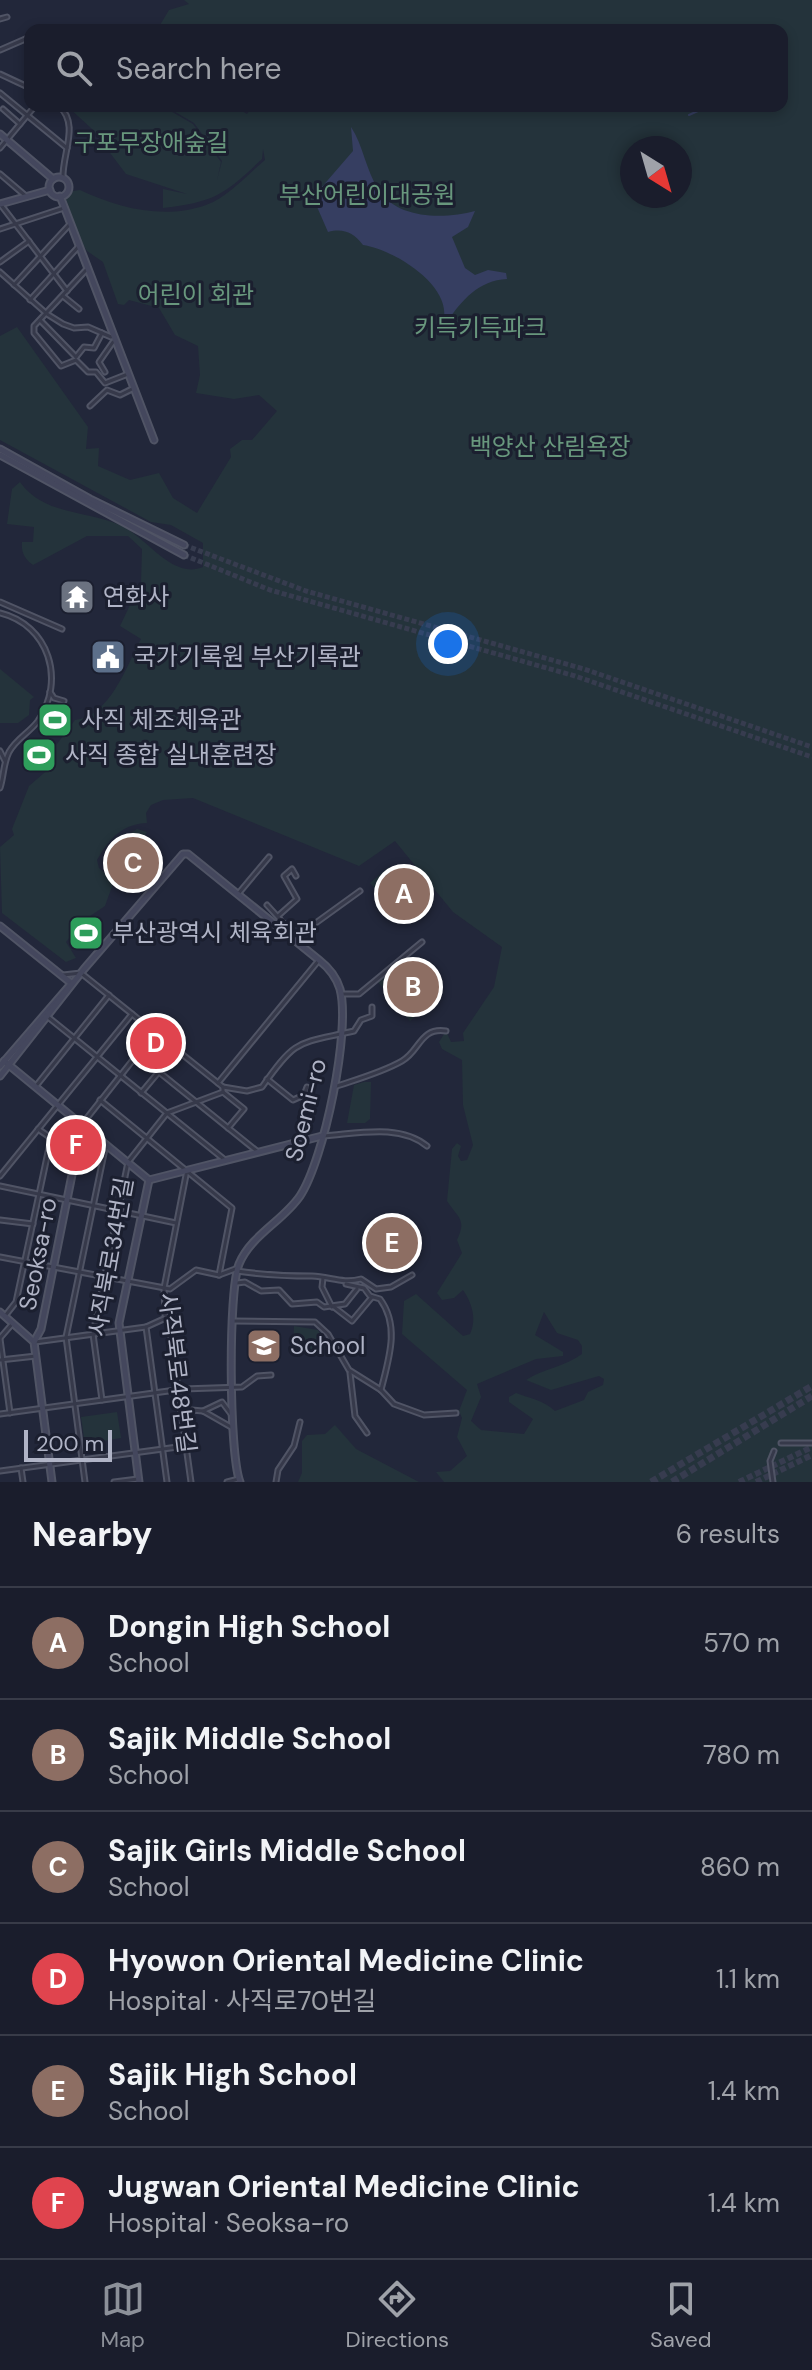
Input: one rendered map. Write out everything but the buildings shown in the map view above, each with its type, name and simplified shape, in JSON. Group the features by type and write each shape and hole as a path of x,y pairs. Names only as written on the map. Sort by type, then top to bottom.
{"main road":[{"path":"0,134 53,179 63,178 69,188 60,196"},
{"path":"50,190 53,179"},
{"path":"0,204 50,190 60,196 89,267 112,339 154,440"},
{"path":"0,452 184,545"},
{"path":"0,452 184,555"},
{"path":"4,1064 22,1049 179,856 188,854 319,960 336,979 341,994"},
{"path":"0,926 72,984"},
{"path":"0,1076 4,1064 66,986 72,984"},
{"name":"Soemi-ro","path":"238,1270 249,1247 299,1198 336,1087 341,994"},
{"path":"20,1074 18,1059 22,1049"},
{"path":"4,1064 149,1180"},
{"name":"Seoksa-ro","path":"34,1342 41,1329 82,1125"},
{"path":"80,1136 91,1132"},
{"path":"149,1180 322,1136"},
{"path":"139,1480 119,1330 149,1180"},
{"path":"238,1270 234,1321 234,1432 239,1480"},
{"path":"3,1314 34,1342 52,1482"}],"street":[{"path":"0,19 7,17"},
{"path":"0,50 24,38"},
{"path":"0,74 24,85"},
{"path":"0,93 67,148"},
{"path":"3,109 20,124"},
{"path":"0,148 30,112"},
{"path":"63,178 70,124 66,112"},
{"path":"0,174 27,197"},
{"path":"0,204 67,291"},
{"path":"0,229 64,208"},
{"path":"14,285 70,224"},
{"path":"0,262 29,241"},
{"path":"30,300 80,245"},
{"path":"89,267 40,320 34,333 61,366 75,359 84,347 94,348 102,333"},
{"path":"0,272 47,314 74,328 88,327 112,339 99,362 105,372"},
{"path":"62,296 79,309"},
{"path":"40,320 88,372 96,372 105,383 129,374"},
{"path":"90,406 107,390 120,395 134,388"},
{"path":"0,602 62,629"},
{"path":"0,613 19,620 40,639 51,668 50,692 38,720 17,741 5,761 0,788"},
{"path":"50,692 54,698 64,701"},
{"path":"0,751 5,761"},
{"path":"238,894 269,857"},
{"path":"278,916 297,899 284,880 292,869 296,876"},
{"path":"293,939 360,891"},
{"path":"267,905 287,927 284,932"},
{"path":"341,994 359,994 422,942"},
{"path":"218,1083 319,960"},
{"path":"60,975 81,973 218,1083 244,1109 228,1128"},
{"path":"35,1086 109,995"},
{"path":"128,1162 167,1113 223,1089 255,1090 296,1045 354,1031 361,1020 372,1016 372,1007"},
{"path":"0,1176 132,1014"},
{"path":"48,1017 225,1160"},
{"path":"336,1087 402,1061 420,1038 438,1030 446,1031"},
{"path":"82,1125 155,1032"},
{"path":"141,1093 177,1050"},
{"path":"159,1072 258,1152"},
{"path":"267,1079 293,1100 304,1095 307,1087"},
{"path":"100,1100 232,1208 219,1275"},
{"path":"3,1314 16,1302 51,1138 38,1129"},
{"path":"322,1136 398,1133 411,1135 427,1146"},
{"path":"85,1482 66,1337 106,1144"},
{"name":"사직북로34번길","path":"102,1400 93,1334 128,1162"},
{"name":"사직북로48번길","path":"187,1170 164,1288 165,1315 168,1317 191,1482"},
{"path":"0,1186 176,1223"},
{"path":"0,1220 33,1224"},
{"path":"1,1258 54,1264 170,1289 196,1270 219,1275 238,1270 272,1278 323,1278 357,1289 364,1288 385,1305 384,1314 392,1326 392,1347 381,1390"},
{"path":"345,1284 361,1279 376,1289 391,1287 412,1275"},
{"path":"323,1278 322,1287 333,1307"},
{"path":"236,1283 245,1282 261,1291 279,1290 292,1304 317,1302 333,1307 352,1321 372,1297"},
{"path":"333,1307 352,1300 357,1289"},
{"path":"34,1342 146,1327 168,1317"},
{"path":"234,1321 315,1322 328,1334 349,1370 355,1416 367,1433"},
{"path":"10,1413 0,1339 13,1323"},
{"path":"146,1327 167,1482"},
{"path":"1,1360 36,1356"},
{"path":"349,1370 381,1390 394,1404 424,1415 456,1413"},
{"path":"0,1414 177,1390 245,1386 257,1376 271,1375"},
{"path":"203,1411 222,1402 234,1419"},
{"path":"180,1409 203,1411 234,1432"},
{"path":"276,1482 278,1470 294,1446 300,1422"},
{"path":"781,1443 812,1443"},
{"path":"0,1471 185,1446"},
{"path":"773,1482 770,1461 774,1451"},
{"path":"21,1468 23,1482"},
{"path":"114,1482 139,1480"},
{"path":"227,1482 239,1480"}],"green space":[{"name":"구포무장애숲길","path":"184,0 812,0 812,1482 444,1482 436,1472 450,1471 467,1456 457,1437 462,1418 459,1411 467,1390 402,1334 404,1301 416,1294 463,1336 470,1334 472,1311 463,1290 454,1298 442,1300 437,1293 462,1253 457,1240 461,1223 447,1201 452,1149 457,1143 461,1146 458,1156 461,1161 467,1160 473,1145 463,1105 462,1060 442,1049 439,1042 446,1031 451,1042 464,1041 463,1033 494,987 502,947 453,912 395,841 359,866 193,798 163,800 151,805 146,813 147,823 130,826 117,834 97,860 99,868 114,881 105,906 84,920 66,942 76,958 66,962 2,913 0,847 14,835 12,829 29,786 51,767 54,748 75,720 87,717 107,700 141,639 120,626 141,582 142,549 128,536 87,536 33,565 24,555 22,542 33,542 34,527 7,524 12,489 20,482 30,493 54,507 122,526 181,568 203,567 203,543 171,525 151,522 0,440 0,336 17,327 88,427 86,449 99,448 98,466 130,480 159,473 173,498 197,513 231,457 230,449 242,440 252,440 277,411 259,395 234,399 196,393 200,375 198,346 175,335 159,308 129,300 124,305 118,304 103,262 87,251 80,240 66,199 73,191 80,190 125,207 158,212 206,205 222,197 265,160 263,149 262,159 218,194 195,203 163,208 163,189 187,194 126,174 92,129 74,112 172,112 193,124 221,162 217,180 222,161 194,123 175,112 788,112 788,24 161,24 169,10 189,4","holes":["544,1312 557,1333 578,1340 582,1354 526,1380 551,1390 599,1376 604,1379 603,1385 588,1392 584,1400 555,1411 516,1393 509,1397 509,1402 533,1419 524,1434 481,1430 471,1421 481,1397 477,1384 536,1359 563,1356 563,1352 535,1335"]},
{"path":"0,669 34,697 30,700 29,715 18,723 0,723"},
{"path":"137,829 147,832 143,839 155,849 133,876 116,862 121,853 111,846"},
{"path":"389,867 413,894 395,911 370,883"},
{"path":"395,969 425,1008 410,1021 378,982"},
{"path":"371,1082 370,1119 365,1123 347,1123 354,1085"},
{"path":"384,1221 399,1234 377,1263 367,1256 363,1248"},
{"path":"294,1326 318,1330 327,1347 293,1353"},
{"path":"117,1412 121,1438 85,1444 81,1417"},
{"path":"335,1425 356,1449 419,1482 298,1482 302,1473 302,1441 307,1435 325,1434"}],"water":[{"path":"351,127 374,182 386,199 397,207 422,215 475,211 468,227 452,237 465,268 475,275 488,270 506,273 507,279 479,288 465,299 447,322 443,322 444,309 439,295 418,272 390,254 363,245 347,232 328,232 311,193 321,188 353,151"}],"waterway":[{"path":"689,115 696,112"}],"tunnel":[{"path":"184,545 306,591 584,669 812,747"},
{"path":"184,555 270,590 575,676 812,757"},
{"path":"651,1482 812,1386"},
{"path":"672,1482 812,1396"},
{"path":"739,1482 812,1447"},
{"path":"756,1482 812,1455"}],"place":[{"name":"연화사","path":"77,597"},
{"name":"국가기록원 부산기록관","path":"108,657"},
{"name":"사직 체조체육관","path":"55,720"},
{"name":"사직 종합 실내훈련장","path":"39,755"},
{"name":"Sajik Girls Middle School","path":"133,863"},
{"name":"Dongin High School","path":"404,894"},
{"name":"부산광역시 체육회관","path":"86,933"},
{"name":"Sajik Middle School","path":"413,987"},
{"name":"Hyowon Oriental Medicine Clinic","path":"156,1043"},
{"name":"Jugwan Oriental Medicine Clinic","path":"76,1145"},
{"name":"Sajik High School","path":"392,1243"},
{"name":"School","path":"264,1346"}],"park label":[{"name":"부산어린이대공원","path":"367,195"},
{"name":"어린이 회관","path":"196,295"},
{"name":"키득키득파크","path":"480,328"},
{"name":"백양산 산림욕장","path":"550,447"}]}
